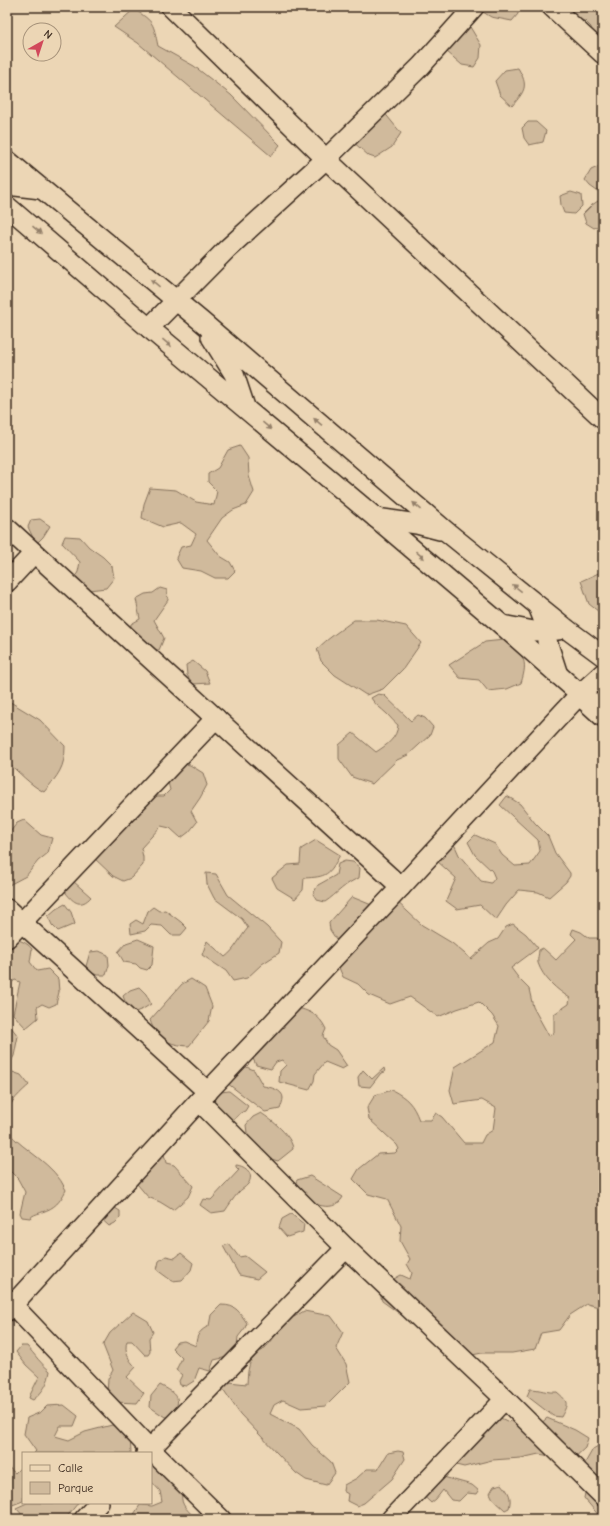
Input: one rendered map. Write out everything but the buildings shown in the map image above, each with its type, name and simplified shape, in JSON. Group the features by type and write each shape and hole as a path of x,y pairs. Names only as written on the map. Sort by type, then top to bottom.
{"street":[{"path":"171,7 326,159 603,419"},
{"path":"149,328 227,249 326,159 421,66 474,7"},
{"path":"552,7 603,54"},
{"path":"7,160 176,301 201,320 447,532 568,630 603,656"},
{"path":"7,186 41,189"},
{"path":"7,206 149,328 502,625 603,715"},
{"path":"201,320 234,374 244,407"},
{"path":"376,518 417,524 447,532"},
{"path":"7,528 401,887"},
{"path":"7,582 34,553"},
{"path":"537,604 547,629 547,641 559,676"},
{"path":"502,625 534,631 547,629 568,630"},
{"path":"346,1248 148,1451 9,1305 580,694 603,673"},
{"path":"7,938 216,718"},
{"path":"7,909 203,1096 346,1248 505,1399 603,1496"},
{"path":"391,1519 505,1399"},
{"path":"152,1455 221,1519"},
{"path":"84,1519 98,1504"}],"green space":[{"path":"475,7 518,7 518,14 512,21 491,17"},
{"path":"570,7 601,7 603,14 603,51 592,40 591,27 585,21 572,17"},
{"path":"134,9 146,17 152,24 158,46 194,66 231,95 280,145 271,156 138,43 114,27"},
{"path":"464,17 481,45 480,58 474,67 462,65 438,44"},
{"path":"518,68 524,79 524,88 523,92 512,106 500,95 495,81 505,70"},
{"path":"364,108 383,111 401,133 392,147 375,158 369,156 343,133 345,126"},
{"path":"528,122 536,122 546,131 543,142 529,145 524,138 522,128"},
{"path":"600,166 603,170 603,187 597,191 585,180 591,170"},
{"path":"571,192 581,195 582,206 574,214 564,213 561,205 560,196"},
{"path":"598,201 603,206 603,224 594,228 586,223 583,214"},
{"path":"240,446 248,458 249,476 254,492 246,505 233,510 222,518 207,540 220,556 230,562 235,571 228,578 215,578 201,571 182,568 176,558 181,547 191,545 196,534 181,523 163,527 142,518 144,504 150,488 176,490 196,502 214,505 217,491 208,482 208,474 218,468 228,450"},
{"path":"40,519 50,526 43,537 36,544 28,527 31,520"},
{"path":"65,536 80,537 89,547 103,557 112,566 114,578 106,588 89,590 74,579 78,572 80,562 62,543"},
{"path":"603,571 603,615 589,604 581,581"},
{"path":"160,588 167,590 168,600 154,620 164,638 159,650 144,650 130,638 131,624 140,619 136,599 145,594 153,593"},
{"path":"354,620 377,620 406,626 421,643 403,669 383,689 366,695 335,675 321,661 317,649"},
{"path":"504,640 516,649 523,658 524,668 521,683 507,689 488,691 479,680 460,678 449,665 485,642"},
{"path":"193,661 205,671 210,683 193,684 187,675 186,665"},
{"path":"378,694 384,695 411,721 418,715 425,718 433,727 430,735 408,755 397,760 372,784 352,777 339,759 339,745 353,733 376,752 388,744 394,737 398,725 376,705 371,698"},
{"path":"7,700 40,720 65,746 64,760 60,771 44,792 29,782 7,762"},
{"path":"177,762 190,765 203,773 207,785 191,811 197,822 189,832 181,838 170,828 161,826 141,848 143,865 131,878 123,881 113,876 93,857 148,796 164,796 170,790 166,774"},
{"path":"507,796 520,804 535,823 548,836 555,853 570,873 570,876 566,882 549,897 538,892 519,890 496,920 480,905 457,909 446,901 456,878 437,861 447,840 455,846 459,855 481,881 491,883 495,878 492,871 475,855 468,842 475,835 495,844 502,855 515,866 530,865 540,851 538,840 500,805"},
{"path":"24,820 41,835 52,838 48,853 38,861 26,876 7,886 7,836 17,823"},
{"path":"316,840 340,855 330,871 323,876 304,878 303,890 295,899 277,888 272,878 288,865 300,864 301,849"},
{"path":"345,861 353,862 360,868 359,878 345,886 325,902 317,900 313,894 318,885 336,875 338,864"},
{"path":"206,873 216,874 228,895 267,927 281,942 279,953 262,964 247,978 233,981 226,971 202,955 207,941 225,957 232,951 248,928 242,919 214,898 207,884"},
{"path":"73,881 91,897 81,903 75,902 66,893 65,886"},
{"path":"352,897 374,906 393,898 422,925 452,943 471,959 489,943 498,939 506,927 513,924 526,934 538,948 511,968 529,989 533,1007 549,1036 554,1033 554,1014 569,1004 570,998 555,987 543,974 538,963 539,950 543,948 556,960 576,939 571,934 573,929 581,932 589,938 597,938 603,943 603,1308 587,1304 570,1315 559,1330 541,1333 535,1349 512,1353 482,1353 462,1357 425,1326 400,1314 382,1301 380,1293 392,1280 401,1275 410,1279 412,1273 407,1264 410,1259 400,1241 401,1226 387,1199 368,1194 353,1179 359,1169 378,1154 395,1153 399,1149 397,1145 369,1119 367,1108 375,1095 392,1090 409,1102 419,1120 431,1120 436,1113 442,1117 464,1143 481,1143 485,1135 493,1130 496,1108 482,1100 454,1104 450,1090 455,1067 495,1042 499,1026 492,1015 479,1002 438,1017 410,997 390,1004 369,995 358,984 343,977 337,963 338,942 330,930 329,923"},
{"path":"65,904 71,912 75,924 58,931 52,925 48,916"},
{"path":"153,907 159,911 165,910 187,928 181,935 171,935 162,926 151,925 145,931 131,934 130,924 136,920 143,924 148,911"},
{"path":"7,939 18,940 27,944 32,949 30,962 37,971 48,969 58,979 59,992 56,1004 49,1007 42,1004 37,1007 38,1018 26,1028 13,1014 20,982 15,980 7,986"},
{"path":"138,939 154,946 152,965 147,970 140,968 136,964 124,962 118,952 126,943"},
{"path":"99,951 108,955 109,965 106,975 97,975 85,970 90,952"},
{"path":"191,979 205,988 212,1006 209,1021 189,1046 175,1044 164,1040 156,1032 150,1020 182,984"},
{"path":"139,987 146,994 151,1004 130,1014 123,996 130,990"},
{"path":"295,1007 313,1014 320,1020 326,1029 323,1036 328,1045 336,1050 347,1066 342,1069 325,1062 315,1074 314,1081 309,1090 279,1082 280,1071 286,1065 282,1060 276,1062 271,1069 256,1065 249,1050"},
{"path":"7,1026 11,1027 18,1036 14,1056 7,1068"},
{"path":"234,1062 254,1070 263,1086 272,1088 281,1093 283,1098 280,1109 265,1112 223,1080"},
{"path":"384,1068 385,1072 381,1073 370,1087 359,1086 358,1077 363,1070 372,1079"},
{"path":"7,1070 21,1075 29,1085 13,1101 7,1112"},
{"path":"211,1087 221,1092 229,1091 248,1106 245,1111 238,1115 229,1126 216,1113 205,1089"},
{"path":"261,1113 281,1129 292,1144 293,1149 278,1161 268,1158 243,1142 247,1133 246,1125 253,1117"},
{"path":"171,1122 182,1132 180,1137 164,1154 166,1163 174,1165 193,1186 188,1197 173,1210 148,1197 127,1172 139,1158 141,1149 158,1138 163,1125"},
{"path":"7,1131 54,1172 66,1190 62,1198 54,1206 30,1218 22,1217 20,1213 25,1192 18,1179 7,1168"},
{"path":"236,1165 243,1167 248,1171 250,1174 250,1180 247,1185 240,1190 225,1211 211,1213 200,1205 203,1199 211,1200 239,1170"},
{"path":"310,1176 343,1197 338,1203 332,1206 326,1206 311,1202 292,1192 297,1180"},
{"path":"105,1202 120,1211 120,1218 109,1226 98,1216"},
{"path":"291,1214 304,1224 303,1232 287,1237 279,1228 282,1219"},
{"path":"229,1244 239,1257 245,1256 265,1272 257,1279 239,1275 223,1246"},
{"path":"181,1253 193,1263 191,1270 182,1280 172,1281 157,1270 159,1261 166,1256 175,1258"},
{"path":"221,1305 231,1306 237,1310 247,1323 238,1337 236,1355 214,1360 210,1371 199,1368 194,1381 186,1386 180,1385 179,1381 182,1375 176,1370 182,1358 172,1348 177,1342 184,1341 196,1346 199,1333 209,1326 211,1315"},
{"path":"292,1310 294,1317 304,1311 331,1316 343,1332 336,1348 346,1364 350,1382 326,1406 301,1408 283,1400 274,1405 270,1414 299,1429 312,1445 331,1462 335,1473 326,1485 306,1480 296,1473 240,1414 221,1386 229,1382 247,1384 250,1362 258,1350 262,1351 270,1343 276,1329 275,1319"},
{"path":"133,1312 148,1321 153,1332 149,1338 150,1352 148,1355 145,1355 132,1341 127,1341 126,1345 127,1355 136,1367 127,1377 144,1393 137,1403 114,1402 107,1394 108,1379 113,1370 103,1345 110,1333"},
{"path":"21,1346 27,1346 50,1371 48,1380 40,1394 33,1400 29,1398 39,1377 26,1365 16,1352"},
{"path":"160,1385 171,1391 178,1400 172,1416 165,1417 150,1407 151,1396"},
{"path":"530,1389 557,1392 561,1395 564,1398 566,1406 561,1417 553,1416 527,1396"},
{"path":"64,1405 78,1416 74,1426 60,1426 55,1436 69,1440 85,1432 112,1425 130,1435 131,1452 35,1452 36,1451 24,1434 27,1418 41,1412 47,1406"},
{"path":"526,1411 538,1426 547,1418 575,1430 588,1438 585,1448 572,1460 539,1454 521,1458 492,1460 464,1467 448,1463 490,1413 509,1422"},
{"path":"603,1443 603,1518 600,1517 584,1498 589,1475 585,1463 593,1449"},
{"path":"398,1451 403,1452 405,1459 392,1479 364,1503 357,1506 347,1501 348,1494 343,1491 344,1485 357,1478 367,1469 378,1469 388,1453"},
{"path":"152,1463 183,1489 182,1502 194,1517 204,1514 209,1519 135,1519 133,1516 140,1505 152,1506 162,1502 160,1491 152,1482"},
{"path":"7,1466 15,1473 22,1466 22,1501 7,1507"},
{"path":"440,1476 472,1485 479,1491 477,1494 467,1493 459,1501 451,1500 443,1490 431,1503 415,1488"},
{"path":"502,1484 510,1498 509,1508 505,1510 493,1499 490,1493 494,1486"},
{"path":"25,1504 77,1504 65,1519 26,1519 16,1508"}]}
